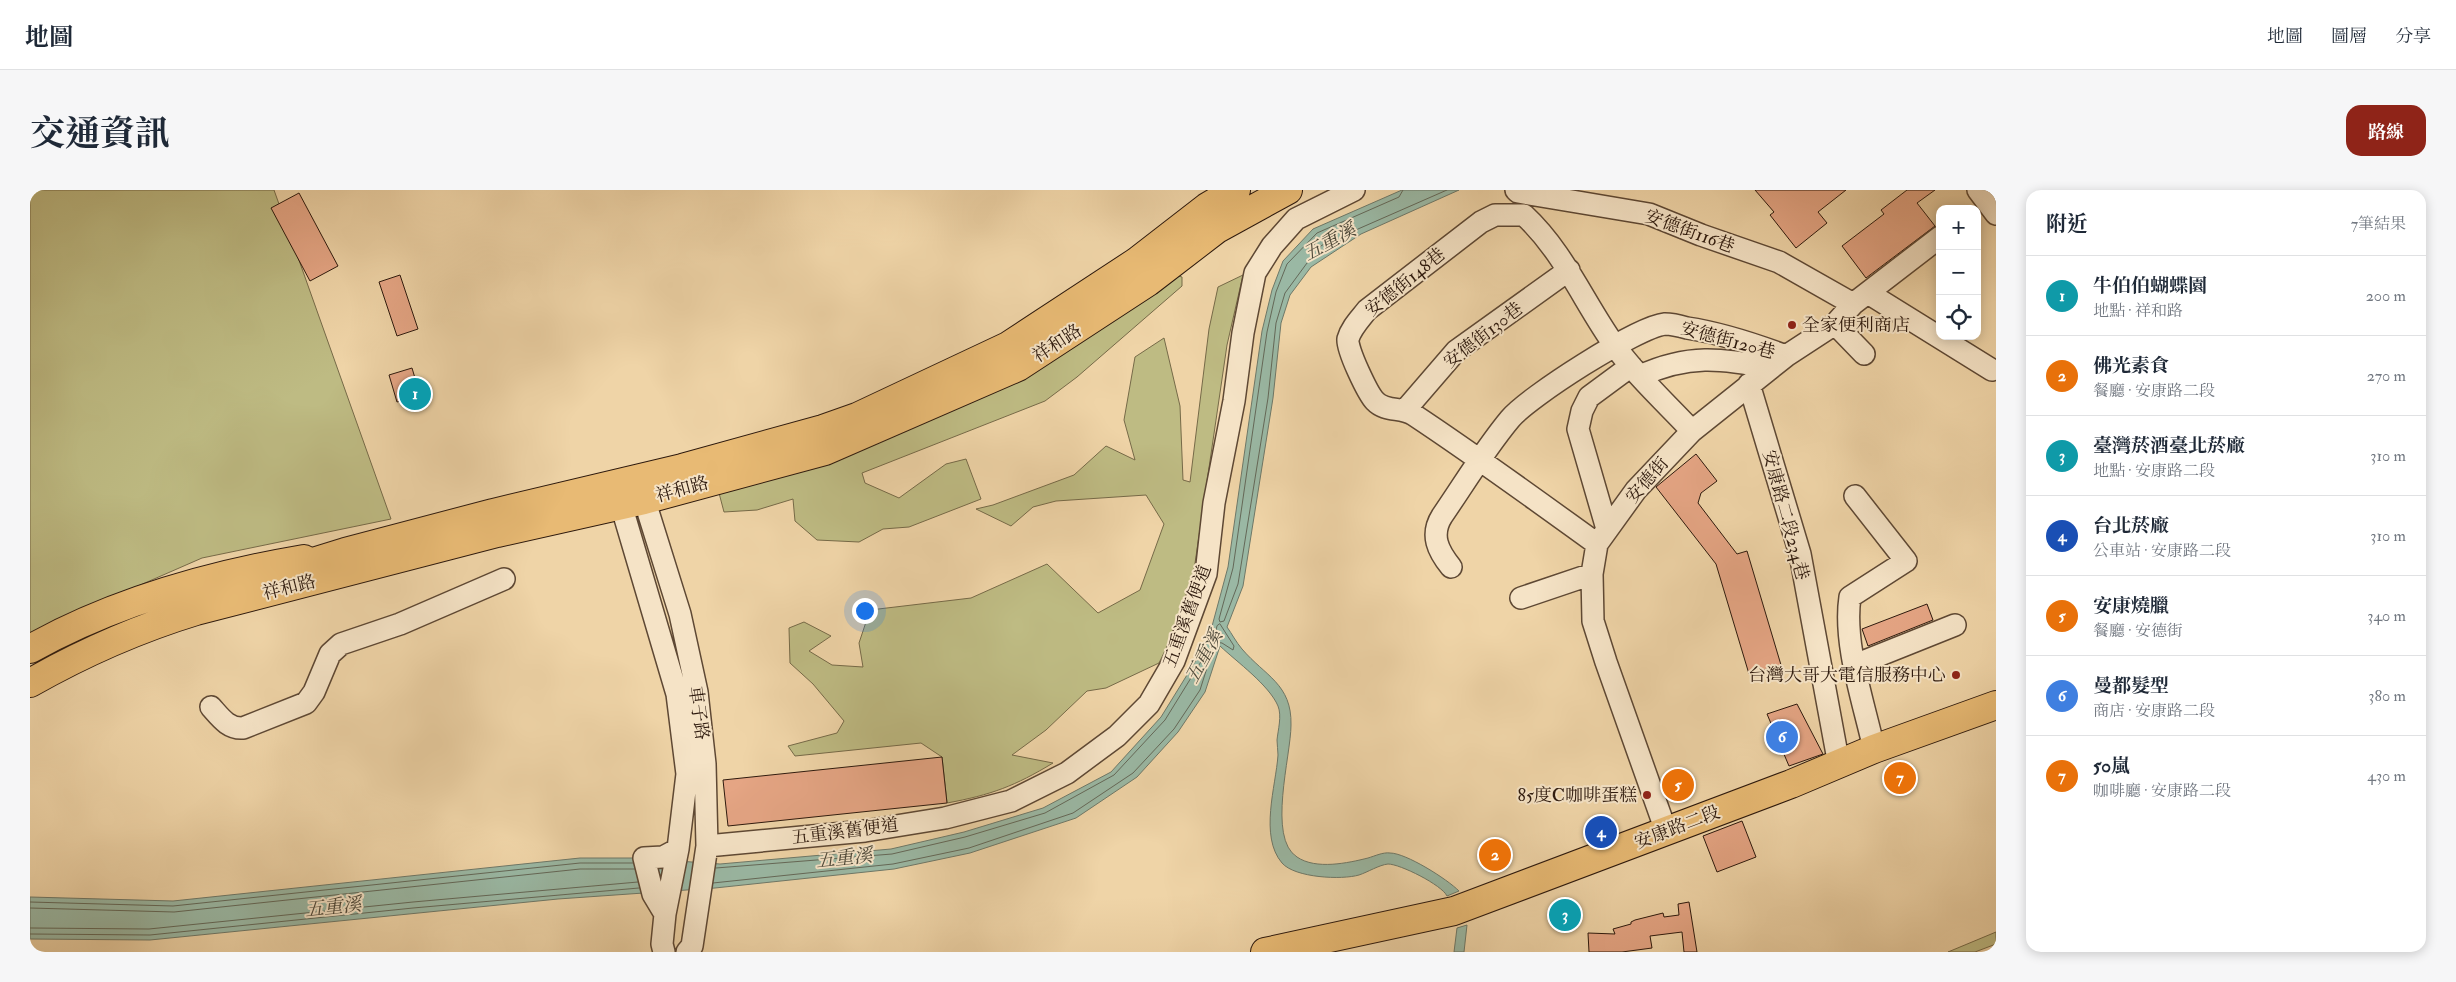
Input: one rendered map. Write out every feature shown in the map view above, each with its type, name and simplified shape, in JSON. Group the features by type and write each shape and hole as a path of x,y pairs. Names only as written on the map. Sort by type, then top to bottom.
{"main road":[{"name":"祥和路","path":"30,683 117,638 150,625 496,534 857,417 1008,346 1136,262 1207,207 1236,190"},
{"name":"祥和路","path":"30,669 114,626 161,609 345,552 825,451 1018,367 1140,287 1217,230 1288,190"},
{"path":"30,649 121,608 189,584 262,566 345,552"},
{"path":"30,702 90,665 144,639 308,582"},
{"name":"安康路二段","path":"1265,952 1454,911 1996,704"}],"street":[{"name":"五重溪舊便道","path":"707,846 865,831 945,818 1011,801 1067,774 1117,736 1149,704 1174,660 1206,574 1214,503 1234,401 1242,334 1255,272 1272,246 1296,219 1354,190"},
{"name":"安德街116巷","path":"1516,190 1649,214 1701,235 1779,262 1861,299 1992,370"},
{"name":"安德街148巷","path":"1602,537 1406,410 1389,409 1375,401 1350,352 1348,340 1356,323 1367,310 1481,222 1495,215 1524,215 1536,226 1569,270 1615,346 1692,431"},
{"name":"安德街","path":"1666,831 1593,622 1592,574 1602,537 1636,490 1692,431 1778,362 1835,324 1861,299 1936,240"},
{"name":"安德街130巷","path":"1406,410 1456,350 1569,270"},
{"name":"安德街120巷","path":"1451,567 1439,550 1436,541 1437,525 1510,418 1528,403 1615,346 1650,327 1666,324 1749,342 1778,362"},
{"path":"1835,324 1864,354"},
{"path":"1602,537 1578,429 1582,411 1589,397 1636,371 1664,365 1692,360 1778,362"},
{"name":"安康路二段234巷","path":"1749,384 1800,554 1839,765"},
{"name":"車子路","path":"630,492 680,614 698,692 706,764 707,846 692,946 687,952"},
{"name":"車子路","path":"630,492 676,694 687,774 678,850 665,914 662,944 664,952"},
{"path":"1855,496 1906,561 1850,597 1848,616 1855,665 1874,749"},
{"path":"1521,598 1592,574"},
{"path":"211,707 228,725 243,728 306,703 314,692 330,654 341,644 400,624 504,579"},
{"path":"1855,665 1956,626"},
{"path":"665,914 653,894 644,858 658,858 678,850"}],"shaded area":[{"path":"30,190 274,190 391,519 202,558 74,614 30,637"},
{"path":"1175,275 1182,277 1182,286 1077,377 1045,401 862,473 865,483 899,498 946,464 966,459 981,499 909,527 883,529 859,542 817,540 795,521 793,499 757,510 724,512 719,493"},
{"path":"1243,275 1227,345 1194,570 1177,626 1159,663 1106,688 1087,691 1046,730 1012,755 1053,763 1014,784 977,797 947,803 942,757 921,743 795,756 788,746 837,733 844,721 813,684 790,663 789,628 804,622 831,636 809,651 832,665 863,667 859,643 870,610 971,598 1047,564 1098,613 1140,590 1164,524 1146,495 1056,501 1033,507 1011,526 976,509 993,505 1074,475 1106,446 1135,460 1124,420 1135,357 1164,338 1180,406 1183,480 1190,482 1209,329 1218,287"},
{"path":"1996,932 1996,944 1975,952 1948,952"}],"water":[{"name":"五重溪","path":"1402,190 1459,190 1361,234 1311,267 1290,295 1281,323 1273,398 1243,586 1227,627 1242,649 1276,682 1287,700 1291,725 1282,815 1283,833 1288,847 1297,857 1305,861 1323,864 1351,862 1385,853 1397,854 1426,868 1459,891 1447,896 1444,891 1420,876 1402,867 1388,864 1351,877 1331,877 1297,872 1282,863 1275,852 1271,839 1270,825 1278,755 1277,740 1280,719 1278,706 1268,690 1220,646 1205,692 1178,732 1137,777 1076,818 970,853 894,869 715,888 558,899 150,940 30,939 30,897 173,901 580,858 635,858 720,864 891,849 964,832 1043,808 1111,772 1161,717 1208,641 1228,567 1262,331 1272,290 1283,261 1313,229"},
{"path":"1467,925 1464,952 1454,952 1457,928"}],"building":[{"path":"1755,190 1846,190 1818,212 1827,223 1796,248 1770,215 1774,212"},
{"path":"1907,190 1935,190 1917,203 1935,226 1866,278 1842,246 1884,214 1881,210"},
{"path":"299,193 338,266 310,281 271,208"},
{"path":"400,275 418,329 397,336 379,282"},
{"path":"412,368 420,395 397,402 389,375"},
{"path":"1696,454 1717,481 1701,493 1698,503 1737,554 1747,551 1781,665 1749,674 1716,564 1656,487"},
{"path":"1927,604 1933,620 1868,646 1862,629"},
{"path":"1797,704 1823,754 1789,766 1767,714"},
{"path":"942,757 947,803 728,826 723,780"},
{"path":"1742,821 1756,857 1717,872 1703,836"},
{"path":"1689,902 1697,952 1684,952 1682,932 1650,936 1652,948 1622,952 1589,952 1588,933 1615,934 1613,929 1631,924 1635,920 1663,913 1664,917 1679,915 1678,904"}],"place":[{"name":"全家便利商店","path":"1792,325"},
{"name":"牛伯伯蝴蝶園","path":"415,394"},
{"name":"台灣大哥大電信服務中心","path":"1956,675"},
{"name":"曼都髮型","path":"1782,737"},
{"name":"50嵐","path":"1900,778"},
{"name":"安康燒臘","path":"1678,785"},
{"name":"85度C咖啡蛋糕","path":"1647,795"},
{"name":"台北菸廠","path":"1601,832"},
{"name":"佛光素食","path":"1495,855"},
{"name":"臺灣菸酒臺北菸廠","path":"1565,915"}]}
